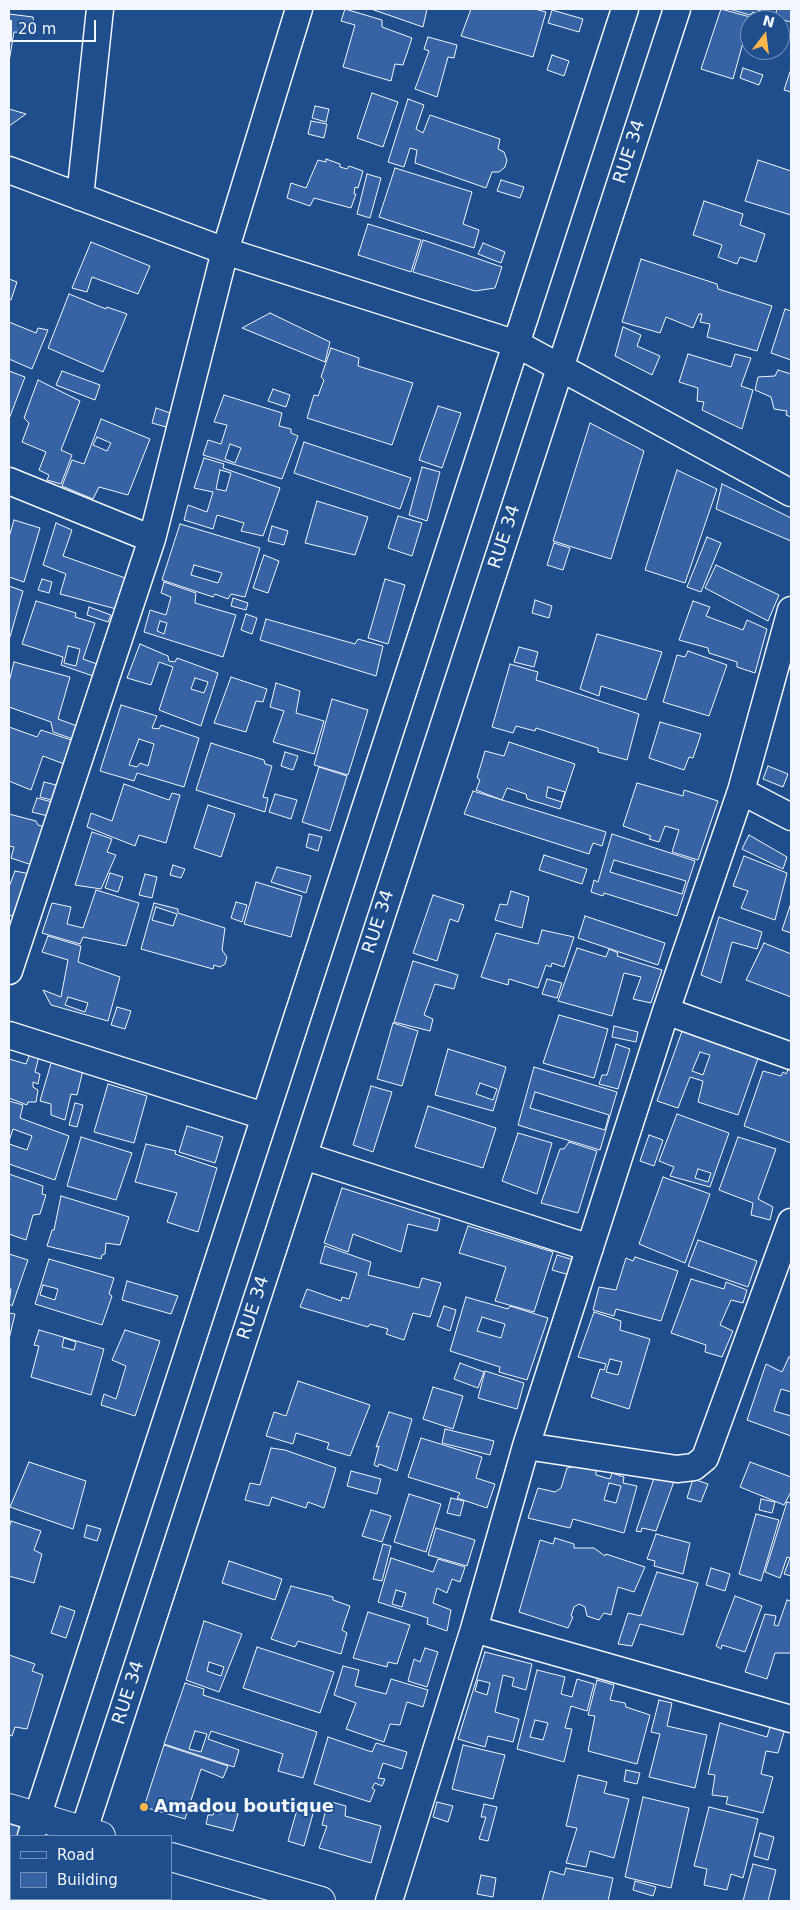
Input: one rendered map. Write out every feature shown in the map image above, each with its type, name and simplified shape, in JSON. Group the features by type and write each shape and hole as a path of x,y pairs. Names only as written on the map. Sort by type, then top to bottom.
{"street":[{"path":"80,197 100,9"},
{"path":"9,971 152,539 225,251 299,9"},
{"path":"34,1827 625,9"},
{"name":"RUE 34","path":"89,1835 304,1156 676,9"},
{"path":"9,170 225,251 517,344 791,493"},
{"path":"9,481 152,539"},
{"path":"388,1901 474,1629 526,1446 666,1011 741,791 791,610"},
{"path":"741,791 791,818"},
{"path":"666,1011 791,1056"},
{"path":"9,1035 264,1116"},
{"path":"304,1156 590,1248"},
{"path":"526,1446 677,1469 694,1467 705,1458 784,1262 791,1222"},
{"path":"474,1629 791,1718"},
{"path":"9,1808 34,1827 89,1835"},
{"path":"172,1857 322,1901"}],"building":[{"path":"345,9 382,20 382,27 412,38 403,65 395,64 391,81 343,67 355,25 341,21"},
{"path":"371,9 427,9 423,27"},
{"path":"471,9 535,9 546,12 533,57 461,36"},
{"path":"721,9 740,14 740,53 733,79 701,69"},
{"path":"729,9 758,10 740,10 740,12"},
{"path":"777,9 791,9 791,22 790,10"},
{"path":"552,10 583,19 579,32 548,23"},
{"path":"9,14 33,17 35,29 31,28 31,33 14,32 9,62"},
{"path":"428,37 457,45 454,58 448,57 437,97 415,89 429,51 424,49"},
{"path":"552,55 569,61 564,76 547,70"},
{"path":"743,68 763,75 759,85 740,78"},
{"path":"791,69 791,92 784,90"},
{"path":"372,93 398,102 383,147 357,138"},
{"path":"408,99 424,105 416,129 423,133 430,115 500,139 498,149 504,152 507,160 505,167 499,172 492,172 486,188 415,163 417,150 410,148 404,167 388,162"},
{"path":"315,106 329,109 326,122 312,118"},
{"path":"9,109 26,114 9,126"},
{"path":"311,121 327,124 324,138 308,134"},
{"path":"326,159 340,164 340,167 347,169 349,166 363,171 358,188 355,187 354,194 356,194 351,208 314,198 310,206 287,198 291,183 306,188 318,160 326,162"},
{"path":"758,160 791,171 791,215 745,201"},
{"path":"395,168 472,192 463,224 479,230 474,248 379,217"},
{"path":"367,174 381,178 370,218 357,214"},
{"path":"501,180 524,187 520,198 497,191"},
{"path":"704,201 743,214 740,225 765,234 756,262 740,257 737,264 718,257 722,245 693,235"},
{"path":"368,224 421,240 411,272 358,255"},
{"path":"423,240 502,267 495,288 475,291 413,272"},
{"path":"91,242 150,266 138,294 92,277 87,292 72,288"},
{"path":"483,243 505,252 501,263 478,254"},
{"path":"641,259 717,284 718,289 772,306 757,351 707,337 710,324 700,322 702,314 699,314 693,328 666,317 660,333 622,322"},
{"path":"9,279 17,282 11,300 9,299"},
{"path":"69,294 106,309 107,307 127,314 103,372 48,348"},
{"path":"785,309 791,311 791,360 771,353"},
{"path":"270,313 330,342 325,362 242,328"},
{"path":"9,322 36,333 38,328 48,330 32,369 9,359"},
{"path":"623,327 641,335 637,346 660,356 652,375 615,356"},
{"path":"331,348 359,358 358,366 413,383 392,445 307,418 314,395 318,396 324,380 321,377"},
{"path":"688,354 731,367 735,354 751,358 741,386 753,390 742,429 702,410 704,402 697,401 698,388 679,382"},
{"path":"778,370 791,374 791,417 786,415 787,411 774,409 771,397 755,390 758,377 775,376"},
{"path":"9,371 25,377 9,419"},
{"path":"62,371 100,385 95,400 56,385"},
{"path":"38,380 80,401 61,450 72,455 61,484 47,480 49,475 39,470 46,452 22,442 29,423 24,418"},
{"path":"273,389 290,395 286,407 268,401"},
{"path":"224,395 282,413 279,426 291,429 291,433 298,436 282,479 203,455 208,440 221,444 227,425 214,422","holes":["230,444 241,448 235,463 225,459"]},
{"path":"438,406 461,413 442,468 419,460"},
{"path":"156,408 170,413 166,427 152,423"},
{"path":"101,419 150,439 128,495 99,487 93,499 62,486 72,460 84,464","holes":["97,437 111,443 107,451 93,445"]},
{"path":"590,423 644,451 611,559 553,541"},
{"path":"304,442 411,478 400,509 294,473"},
{"path":"204,458 224,464 223,468 280,488 263,536 241,531 244,523 217,515 213,529 184,520 188,505 207,512 213,492 194,488","holes":["220,470 231,473 226,491 216,489"]},
{"path":"422,467 440,472 427,521 409,515"},
{"path":"677,470 717,489 685,583 645,570"},
{"path":"722,484 791,518 791,541 716,509"},
{"path":"317,501 368,517 355,555 305,543"},
{"path":"398,516 422,523 412,556 388,548"},
{"path":"14,520 40,528 24,582 9,577 9,537"},
{"path":"56,523 72,530 63,556 128,579 120,610 60,594 66,574 43,565"},
{"path":"180,524 260,548 245,597 231,594 228,599 215,594 213,597 162,580","holes":["194,565 222,573 218,583 191,575"]},
{"path":"272,526 288,531 284,545 268,541"},
{"path":"707,537 721,543 701,592 687,587"},
{"path":"554,543 570,548 563,570 547,565"},
{"path":"264,555 279,561 268,593 253,588"},
{"path":"716,565 779,595 768,621 705,588"},
{"path":"42,579 52,582 49,593 38,590"},
{"path":"385,579 405,585 388,644 368,638"},
{"path":"164,582 196,593 195,603 236,615 223,657 144,632 150,610 166,615 171,597 161,593","holes":["160,621 167,623 164,634 157,631"]},
{"path":"9,586 23,591 10,637 9,637"},
{"path":"233,598 248,603 246,610 231,606"},
{"path":"535,600 552,606 549,618 532,613"},
{"path":"36,601 76,613 75,617 95,623 83,659 97,664 93,676 61,665 63,657 22,644","holes":["68,646 80,649 76,666 64,663"]},
{"path":"693,601 710,607 706,616 743,630 747,620 767,629 755,673 737,667 737,662 709,653 708,648 679,640"},
{"path":"89,607 111,615 108,622 87,615"},
{"path":"246,614 257,618 252,634 241,630"},
{"path":"266,619 355,644 358,639 383,646 376,676 260,640"},
{"path":"597,634 662,652 646,700 601,686 599,696 580,689"},
{"path":"140,644 168,656 169,661 175,662 177,658 218,673 201,726 159,710 173,667 159,662 151,685 127,678","holes":["195,678 208,682 204,693 191,689"]},
{"path":"519,647 538,652 534,667 514,662"},
{"path":"688,651 727,665 709,716 663,702 677,655 685,657"},
{"path":"14,662 70,677 58,719 77,726 73,739 53,732 51,722 9,707 9,682"},
{"path":"510,664 538,672 536,680 639,714 627,760 598,752 598,748 536,728 535,731 516,726 513,733 492,727"},
{"path":"231,677 267,689 263,702 256,701 246,732 214,723"},
{"path":"276,683 300,691 296,713 324,721 314,754 273,742 284,711 270,707"},
{"path":"332,699 368,710 348,775 314,765"},
{"path":"121,705 157,716 152,728 159,729 161,725 199,738 184,787 137,773 134,781 100,771","holes":["139,739 154,744 148,766 140,763 137,767 129,765"]},
{"path":"660,722 701,734 693,758 689,757 684,770 649,758"},
{"path":"9,727 37,737 41,730 74,741 64,764 43,756 31,790 9,781"},
{"path":"509,742 575,764 560,809 527,799 526,794 507,788 502,800 476,790 480,780 477,778 485,751 504,756","holes":["548,787 565,792 562,802 546,797"]},
{"path":"211,743 264,760 265,764 272,766 263,797 268,798 265,812 196,790"},
{"path":"285,752 298,756 293,770 281,766"},
{"path":"768,766 788,774 783,787 763,779"},
{"path":"319,767 347,776 330,831 302,822"},
{"path":"44,782 56,785 52,800 40,797"},
{"path":"637,783 683,796 684,790 718,801 698,860 672,852 679,830 665,826 659,842 649,839 651,836 623,826"},
{"path":"124,784 169,800 172,793 180,795 166,843 139,835 135,846 87,827 91,813 112,821"},
{"path":"473,791 606,832 602,846 593,843 589,854 464,814"},
{"path":"275,794 297,800 291,819 269,812"},
{"path":"37,798 52,802 48,816 32,812"},
{"path":"208,805 235,814 221,857 194,848"},
{"path":"9,814 36,821 38,825 48,828 38,867 11,858 14,847 9,846"},
{"path":"92,832 112,839 107,852 116,855 101,889 75,885"},
{"path":"309,834 322,837 318,851 306,847"},
{"path":"612,834 695,861 677,916 604,893 603,896 591,892 594,880 598,882","holes":["614,860 686,881 682,894 610,872"]},
{"path":"749,835 787,857 783,869 742,849"},
{"path":"544,855 587,869 582,884 539,870"},
{"path":"744,856 787,873 775,920 741,908 748,891 733,886"},
{"path":"173,865 185,869 181,878 170,875"},
{"path":"277,867 311,876 306,893 271,882"},
{"path":"15,871 30,874 15,917 9,915 9,887"},
{"path":"110,873 123,877 118,892 105,888"},
{"path":"145,874 157,877 152,898 139,895"},
{"path":"256,882 302,896 291,937 244,924"},
{"path":"96,890 139,903 126,946 83,937 80,944 42,933 52,903 71,907 67,924 83,928"},
{"path":"511,891 529,897 522,928 495,920 500,904 507,905"},
{"path":"433,895 464,905 458,922 450,919 437,961 413,953"},
{"path":"236,902 247,905 242,922 231,918"},
{"path":"154,903 178,909 178,913 225,928 222,950 227,957 225,964 220,967 214,965 213,969 141,949","holes":["156,907 177,914 173,926 152,920"]},
{"path":"791,903 791,933 782,930"},
{"path":"585,916 665,943 658,965 578,938"},
{"path":"719,917 762,932 757,949 732,942 721,983 701,975"},
{"path":"542,930 574,937 564,967 552,963 551,967 546,965 538,988 509,979 508,985 481,977 496,933 538,944"},
{"path":"48,936 81,946 78,962 120,977 108,1021 51,1005 43,990 61,997 68,960 42,952","holes":["68,997 88,1003 85,1012 65,1005"]},
{"path":"764,943 791,954 791,997 746,980"},
{"path":"577,948 606,957 609,949 618,953 617,956 662,970 651,1003 633,999 641,977 624,973 612,1016 558,1001"},
{"path":"413,961 458,975 454,989 435,984 424,1015 433,1019 430,1031 394,1022"},
{"path":"547,979 562,983 557,998 542,994"},
{"path":"117,1007 131,1011 125,1029 111,1025"},
{"path":"559,1015 608,1029 594,1078 543,1063"},
{"path":"686,1020 762,1047 738,1115 698,1102 703,1081 690,1077 678,1108 657,1101","holes":["700,1052 710,1055 703,1075 692,1071"]},
{"path":"393,1023 418,1031 402,1086 377,1079"},
{"path":"614,1026 638,1032 636,1042 612,1037"},
{"path":"616,1044 630,1049 618,1089 599,1084 602,1075 607,1075"},
{"path":"448,1049 506,1067 493,1111 435,1095","holes":["480,1083 497,1089 493,1100 476,1094"]},
{"path":"31,1051 40,1052 35,1072 40,1074 38,1084 33,1082 33,1087 38,1090 36,1102 28,1102 27,1105 9,1098 9,1059 26,1064"},
{"path":"54,1053 85,1062 77,1095 71,1094 65,1120 51,1115 51,1104 40,1101"},
{"path":"791,1063 791,1143 744,1126 763,1071 781,1076 783,1072 786,1074"},
{"path":"534,1067 617,1092 600,1150 518,1125","holes":["535,1092 609,1115 605,1130 530,1108"]},
{"path":"108,1084 147,1096 134,1143 94,1132"},
{"path":"371,1086 392,1092 373,1152 353,1145"},
{"path":"9,1101 23,1105 20,1118 69,1136 55,1180 9,1164 9,1144 27,1150 32,1136 13,1129 9,1141"},
{"path":"75,1103 83,1105 77,1127 69,1125"},
{"path":"428,1106 496,1128 483,1168 415,1147"},
{"path":"677,1114 729,1133 710,1187 670,1176 674,1167 659,1161","holes":["698,1169 711,1173 708,1182 695,1178"]},
{"path":"187,1126 223,1137 215,1163 179,1152"},
{"path":"518,1133 552,1143 537,1194 502,1181"},
{"path":"649,1135 663,1140 654,1166 640,1161"},
{"path":"81,1137 132,1153 116,1200 67,1186"},
{"path":"738,1137 776,1149 758,1199 773,1207 770,1220 751,1215 753,1203 719,1190"},
{"path":"569,1142 597,1151 578,1213 541,1203 560,1149 564,1149"},
{"path":"146,1144 176,1151 175,1154 217,1168 198,1232 167,1222 177,1193 135,1182"},
{"path":"9,1174 43,1186 42,1194 46,1195 40,1214 33,1215 26,1240 9,1234"},
{"path":"663,1177 710,1194 685,1263 639,1244"},
{"path":"342,1188 440,1219 437,1231 408,1224 401,1252 353,1234 348,1252 324,1243"},
{"path":"61,1196 129,1217 120,1245 106,1243 105,1254 102,1255 101,1259 47,1246 52,1230 54,1230"},
{"path":"468,1226 553,1252 534,1312 495,1301 506,1267 459,1253"},
{"path":"698,1240 757,1261 748,1287 688,1266"},
{"path":"325,1246 371,1262 368,1275 419,1288 422,1278 441,1283 430,1317 413,1313 404,1340 386,1334 388,1329 370,1324 368,1327 300,1307 307,1289 341,1301 342,1297 349,1299 357,1273 320,1263"},
{"path":"9,1254 28,1260 12,1306 9,1304 11,1289 9,1288"},
{"path":"557,1255 577,1261 573,1276 552,1270"},
{"path":"635,1257 678,1271 661,1321 616,1309 614,1316 593,1310 599,1287 616,1290 626,1258 633,1261"},
{"path":"49,1259 114,1278 109,1294 112,1296 102,1325 35,1304","holes":["43,1285 58,1289 55,1300 40,1295"]},
{"path":"691,1279 724,1289 726,1282 747,1290 743,1303 731,1300 720,1325 733,1331 722,1357 705,1352 706,1345 671,1333"},
{"path":"127,1281 178,1296 171,1314 122,1300"},
{"path":"466,1297 508,1309 510,1306 548,1318 527,1380 499,1372 500,1367 450,1351","holes":["482,1317 505,1324 501,1338 477,1331"]},
{"path":"444,1306 456,1310 450,1331 437,1326"},
{"path":"594,1312 621,1321 620,1330 650,1339 629,1409 591,1397 600,1369 604,1370 606,1364 578,1357","holes":["610,1359 622,1362 618,1375 606,1372"]},
{"path":"9,1313 15,1314 9,1339"},
{"path":"39,1330 104,1349 91,1395 31,1377 39,1346 34,1345","holes":["64,1338 76,1342 74,1350 62,1347"]},
{"path":"125,1330 160,1341 135,1416 101,1405 104,1394 116,1399 126,1366 112,1360"},
{"path":"789,1357 791,1358 791,1392 781,1389 774,1411 791,1416 791,1436 747,1420 766,1364 782,1372"},
{"path":"460,1363 484,1372 478,1388 454,1379"},
{"path":"485,1371 524,1383 517,1409 478,1398"},
{"path":"298,1381 370,1405 350,1456 327,1449 329,1443 296,1433 293,1444 266,1436 274,1412 286,1416"},
{"path":"433,1387 463,1396 453,1429 423,1419"},
{"path":"389,1412 412,1419 397,1471 379,1464 378,1467 374,1465 379,1446 376,1447"},
{"path":"445,1429 494,1441 490,1455 442,1443"},
{"path":"421,1438 482,1457 476,1478 495,1484 487,1508 457,1498 460,1493 408,1477"},
{"path":"271,1448 285,1450 336,1468 324,1508 308,1502 306,1508 272,1497 269,1506 245,1500 250,1483 260,1485"},
{"path":"29,1462 86,1481 73,1529 10,1507"},
{"path":"750,1462 791,1477 791,1492 784,1505 740,1487"},
{"path":"579,1465 596,1469 596,1475 610,1479 612,1473 624,1477 623,1483 637,1486 624,1533 573,1519 570,1528 528,1518 538,1488 555,1492 561,1488 567,1468","holes":["609,1483 621,1486 616,1503 604,1500"]},
{"path":"657,1469 676,1476 656,1531 642,1528 641,1532 636,1531"},
{"path":"351,1471 381,1479 377,1494 347,1486"},
{"path":"693,1479 708,1484 701,1502 687,1498"},
{"path":"409,1494 441,1504 426,1552 394,1542"},
{"path":"451,1498 464,1501 460,1516 447,1513"},
{"path":"761,1499 775,1502 772,1513 759,1510"},
{"path":"787,1502 791,1503 791,1576 784,1574 790,1558 787,1557 780,1578 765,1572"},
{"path":"371,1510 391,1516 382,1542 362,1536"},
{"path":"756,1514 779,1520 761,1581 739,1574"},
{"path":"11,1521 41,1531 34,1550 42,1554 34,1583 9,1576 9,1528"},
{"path":"87,1525 101,1529 97,1541 84,1537"},
{"path":"436,1528 475,1540 467,1566 428,1555"},
{"path":"656,1534 690,1543 683,1574 654,1566 655,1561 647,1559"},
{"path":"555,1538 574,1544 574,1548 594,1548 605,1556 606,1554 645,1567 634,1592 618,1587 611,1615 604,1613 599,1620 587,1616 585,1607 579,1604 574,1607 571,1616 573,1617 568,1628 519,1612 540,1540 553,1544"},
{"path":"383,1544 391,1546 382,1581 373,1579"},
{"path":"391,1558 433,1572 438,1559 465,1567 460,1582 452,1579 447,1593 437,1588 433,1603 451,1610 447,1631 427,1624 428,1618 378,1602","holes":["396,1590 406,1593 402,1607 392,1604"]},
{"path":"229,1561 282,1579 275,1600 222,1583"},
{"path":"711,1568 730,1574 725,1591 706,1585"},
{"path":"657,1572 698,1583 683,1635 640,1624 632,1646 618,1644 628,1613 641,1616"},
{"path":"291,1586 333,1597 333,1600 350,1606 342,1630 347,1633 341,1654 298,1641 295,1647 271,1639"},
{"path":"735,1596 762,1606 745,1652 722,1645 721,1649 716,1646"},
{"path":"787,1600 791,1601 791,1653 775,1653 767,1679 745,1672 765,1614 776,1616 774,1625 778,1626"},
{"path":"60,1606 75,1611 66,1638 51,1633"},
{"path":"368,1612 410,1625 397,1664 388,1662 387,1667 353,1658"},
{"path":"204,1621 242,1634 219,1692 186,1680","holes":["209,1662 224,1667 221,1676 207,1671"]},
{"path":"257,1647 334,1672 320,1713 243,1688"},
{"path":"425,1648 438,1652 427,1687 408,1681 414,1659 420,1662"},
{"path":"485,1652 532,1664 526,1690 512,1686 514,1678 503,1675 495,1712 519,1719 513,1742 488,1736 485,1747 458,1739","holes":["478,1680 490,1683 487,1695 475,1691"]},
{"path":"9,1655 35,1664 32,1671 43,1675 27,1729 15,1727 12,1736 9,1735"},
{"path":"343,1666 359,1670 355,1686 386,1694 391,1679 428,1690 423,1707 407,1702 400,1725 390,1724 384,1742 346,1729 356,1703 334,1695"},
{"path":"537,1670 565,1677 561,1694 572,1697 577,1679 594,1684 587,1711 571,1706 565,1728 572,1729 564,1762 517,1749","holes":["535,1720 548,1723 543,1740 530,1737"]},
{"path":"597,1680 614,1685 610,1700 625,1703 626,1707 650,1715 637,1764 588,1751 595,1716 588,1715"},
{"path":"185,1683 204,1689 203,1695 317,1732 303,1778 278,1771 283,1754 211,1731 208,1739 239,1750 234,1767 164,1744","holes":["195,1731 207,1734 201,1752 189,1749"]},
{"path":"659,1700 672,1703 667,1726 707,1735 695,1788 649,1777 660,1734 651,1732"},
{"path":"720,1723 767,1737 771,1724 785,1729 778,1753 766,1751 761,1774 773,1777 763,1813 726,1804 728,1797 712,1795 715,1775 708,1774"},
{"path":"328,1737 372,1752 376,1743 407,1752 402,1769 383,1763 378,1778 385,1779 382,1786 375,1783 372,1788 375,1790 370,1802 314,1784"},
{"path":"164,1745 228,1766 223,1778 201,1769 185,1819 144,1807"},
{"path":"463,1745 505,1755 493,1799 452,1789"},
{"path":"626,1770 640,1773 637,1784 624,1781"},
{"path":"578,1775 607,1782 604,1793 629,1799 614,1858 590,1851 586,1867 566,1863 577,1828 566,1826"},
{"path":"643,1797 689,1808 671,1888 625,1877"},
{"path":"328,1801 346,1806 345,1816 381,1826 371,1863 319,1848 327,1826 322,1825"},
{"path":"437,1802 453,1806 448,1822 433,1817"},
{"path":"484,1804 497,1807 488,1841 479,1839 486,1817 481,1817"},
{"path":"298,1806 314,1810 304,1846 288,1841"},
{"path":"709,1807 758,1819 743,1878 731,1874 727,1890 704,1885 707,1869 694,1866"},
{"path":"222,1809 238,1814 233,1831 206,1824 208,1815 213,1815 214,1812 221,1814"},
{"path":"9,1824 31,1830 29,1835 10,1835 9,1845"},
{"path":"760,1833 774,1837 768,1860 754,1856"},
{"path":"753,1864 776,1870 768,1901 743,1901"},
{"path":"566,1868 613,1878 608,1901 542,1901 550,1871 564,1875"},
{"path":"481,1875 496,1878 493,1897 477,1894"},
{"path":"635,1881 656,1887 653,1896 633,1890"},
{"path":"117,1900 160,1900 160,1901 115,1901"}],"place":[{"name":"Amadou boutique","path":"144,1807"}]}
